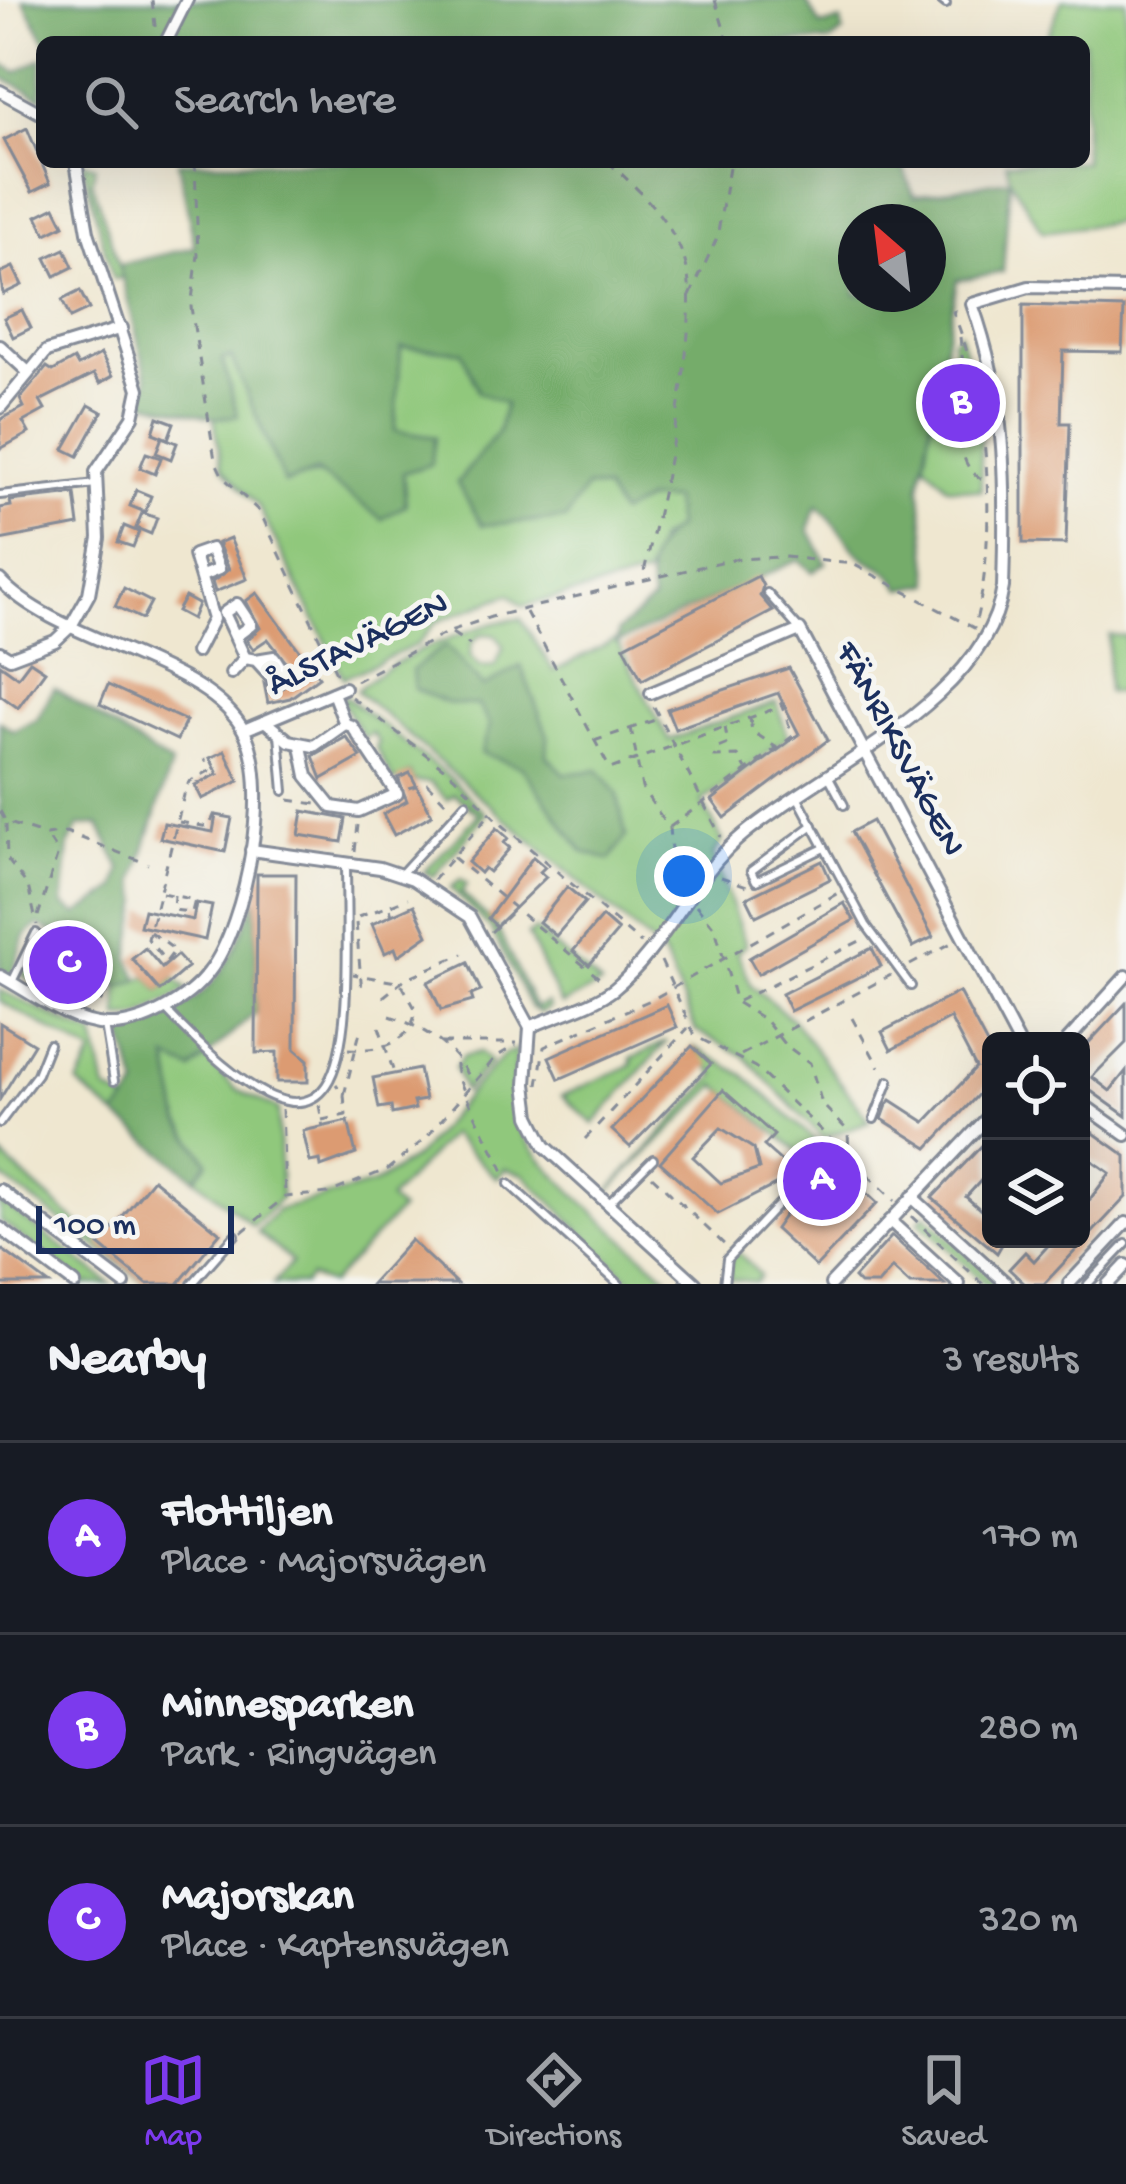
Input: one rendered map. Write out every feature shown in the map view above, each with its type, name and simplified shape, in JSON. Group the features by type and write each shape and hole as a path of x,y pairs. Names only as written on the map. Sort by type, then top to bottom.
{"street":[{"path":"167,36 188,0"},
{"path":"0,91 36,111"},
{"path":"0,652 10,658 30,652 71,626 89,594 99,538 96,472 133,417 139,389 88,232 77,168"},
{"path":"527,1036 613,989 728,850 962,672 982,650 1000,610 1002,414 992,362 972,304 1029,287 1126,289"},
{"path":"0,408 26,370 47,351 122,328"},
{"path":"0,346 26,370"},
{"path":"202,576 198,578 219,616 238,634 251,659 231,673"},
{"name":"ÅLSTAVÄGEN","path":"0,580 71,626 211,698 244,730 339,690"},
{"path":"196,652 219,616"},
{"name":"FÄNRIKSVÄGEN","path":"649,694 800,630 1013,1032"},
{"path":"339,690 345,724"},
{"path":"267,723 301,746 314,746 345,724"},
{"path":"301,746 301,763 329,806 359,811 397,794 352,726 345,724"},
{"path":"6,979 80,1020 105,1025 145,1018 198,983 226,944 251,850 256,795 244,730"},
{"path":"251,850 400,874 428,886 470,917 527,1036 526,1084 538,1134 696,1284"},
{"path":"1074,1032 1126,976"},
{"path":"1090,1109 1126,1135"},
{"path":"831,1284 982,1123"},
{"path":"0,1190 124,1284"},
{"path":"912,1197 1007,1284"},
{"path":"890,1221 959,1284"},
{"path":"1069,1284 1126,1223"},
{"path":"0,1228 75,1284"},
{"path":"1108,1284 1126,1265"}],"lane":[{"path":"0,495 96,484"},
{"path":"766,592 800,630"},
{"path":"279,733 284,791"},
{"path":"827,774 844,805"},
{"path":"797,796 844,889 911,986"},
{"path":"400,874 466,803"},
{"path":"813,825 751,871 756,881 824,848"},
{"path":"163,1007 257,1093 281,1101 317,1093 332,1079 343,1048 350,863"},
{"path":"6,979 36,927"},
{"path":"105,1025 114,1081"},
{"path":"0,1123 37,1074 49,1044"},
{"path":"874,1120 889,1081"},
{"path":"607,1204 653,1159"},
{"path":"509,1184 619,1284"},
{"path":"724,1284 727,1259 782,1201"},
{"path":"193,1284 235,1235"},
{"path":"1088,1284 1126,1244"}],"path":[{"path":"152,0 161,36"},
{"path":"715,0 726,36"},
{"path":"195,168 198,255 193,293 215,460 223,477 260,512 339,690 454,776 490,813 639,941"},
{"path":"614,168 662,218 686,264 689,298 655,522 641,581"},
{"path":"689,298 717,238 729,168"},
{"path":"193,293 203,292"},
{"path":"972,304 953,312 982,400 984,481"},
{"path":"962,334 958,346 975,400 962,430 963,449 972,474 984,481"},
{"path":"975,400 982,400"},
{"name":"ÅLSTAVÄGEN","path":"339,690 451,631 733,559 846,562 974,628 982,597 984,481"},
{"path":"526,611 610,769 779,707"},
{"path":"451,631 470,645"},
{"path":"371,663 375,671"},
{"path":"649,694 728,850"},
{"path":"669,828 793,736 779,699"},
{"path":"750,717 752,731 777,748"},
{"path":"594,741 659,718"},
{"path":"725,726 728,744 716,749 715,757 738,755 747,770"},
{"path":"631,728 644,794 669,828 672,860 691,896 716,928 736,1002 766,1021 811,1064 822,1104 848,1131 849,1156"},
{"path":"150,932 176,950 172,958 166,962 149,943 150,932 189,782 208,771 205,759"},
{"path":"397,794 427,783 456,814"},
{"path":"284,791 289,800 329,806"},
{"path":"350,863 359,811"},
{"path":"0,812 6,822 7,859 28,886 36,927"},
{"path":"177,822 209,827 215,813"},
{"path":"428,886 490,813"},
{"path":"6,822 46,835 66,832 148,864"},
{"path":"36,927 58,853 46,835"},
{"path":"453,857 613,989"},
{"path":"713,875 730,876 737,884"},
{"path":"536,1085 542,1085 544,1047 673,989 844,889"},
{"path":"160,892 174,895"},
{"path":"362,992 361,933 349,920 408,898"},
{"path":"389,906 392,915"},
{"path":"490,933 510,914"},
{"path":"736,1002 872,935"},
{"path":"739,1056 963,936"},
{"path":"383,997 400,983 463,954"},
{"path":"658,956 690,1027 714,1048 739,1056 806,1116"},
{"path":"343,1048 387,1046 409,1033 413,1023 412,994 400,983 346,974"},
{"path":"390,1016 413,1023 440,1043 456,1064 463,1094 479,1114 509,1184"},
{"path":"852,1018 879,1067"},
{"path":"379,1027 393,1070"},
{"path":"585,1139 690,1027"},
{"path":"317,1093 323,1123 346,1115 344,1095 361,1032"},
{"path":"440,1043 527,1036"},
{"path":"235,1235 255,1226 285,1197 329,1193 388,1169 425,1139 496,1057 527,1036"},
{"path":"456,1064 464,1067 470,1085"},
{"path":"332,1079 344,1095"},
{"path":"281,1101 285,1197"},
{"path":"645,1168 733,1253"}],"green space":[{"path":"23,0 805,0 821,26 841,21 843,32 838,36 43,36"},
{"path":"1062,0 1126,0 1126,221 1043,232 1010,179 1007,168 1090,168 1090,36 1047,36"},
{"path":"36,61 36,95 0,76 0,63 17,72"},
{"path":"84,168 95,168 92,182 123,278 113,279"},
{"path":"179,168 903,168 914,196 1010,179 1003,272 957,280 920,486 931,584 902,589 889,573 857,552 817,506 809,529 826,563 813,572 798,560 617,643 618,631 653,601 651,560 676,528 673,500 647,500 620,514 604,489 586,487 566,519 482,525 457,483 498,432 505,404 478,392 462,351 401,347 395,431 435,437 431,464 403,473 406,505 382,519 316,472 285,483 231,357 222,359 238,416 214,418 142,401 148,380 119,265 195,247"},
{"path":"959,332 980,412 981,490 948,487 924,462 932,421 952,385 953,340"},
{"path":"401,346 463,351 478,391 505,404 498,432 458,482 586,487 674,500 676,528 658,540 646,576 523,606 510,594 436,622 418,644 344,678 258,506 222,467 214,418 237,415 222,358 232,357 284,483 431,464 434,437 395,431"},
{"path":"521,619 554,671 616,640 669,740 776,702 788,737 702,802 723,841 713,855 746,945 737,952 752,986 793,1020 870,1121 823,1138 744,1056 696,1031 663,954 357,691 410,656 459,634","holes":["482,634 496,635 504,646 495,666 480,667 470,656 472,642","521,666 547,756 565,774 583,852 478,705 484,687"]},
{"path":"1109,635 1126,636 1126,692 1107,692"},
{"path":"446,645 483,687 521,666 548,736 547,756 565,774 598,770 617,793 626,836 610,860 583,852 522,767 481,753 490,725 478,705 449,704 414,689 412,670"},
{"path":"54,688 171,765 135,881 140,901 129,958 139,980 118,988 101,955 38,925 25,936 12,976 0,970 0,721 13,731 37,719","holes":["99,825 121,869 116,889 77,915 63,904 69,844 79,826"]},
{"path":"345,696 451,779 486,814 434,876 424,872 479,814 454,794 447,800 431,783 414,781 410,773 394,782 376,747 379,743 372,733 364,738 341,700"},
{"path":"461,879 467,884 461,892 496,926 535,1008 547,1003 549,1008 540,1013 531,1008 491,929 451,888"},
{"path":"256,898 256,1012 192,1070 168,1059 180,1122 208,1162 195,1178 116,1116 138,1088 122,1033 175,1011 210,986 234,950"},
{"path":"535,930 601,985 561,1005 528,935"},
{"path":"33,957 64,977 55,991 22,975"},
{"path":"147,976 160,991 175,978 187,990 138,1017 119,1018 118,988"},
{"path":"0,990 95,1036 106,1090 127,1102 116,1116 78,1084 93,1054 0,1001"},
{"path":"667,1041 594,1124 562,1096 633,1064 631,1059"},
{"path":"692,1046 744,1075 816,1141 799,1152 717,1085 609,1191 716,1075"},
{"path":"516,1050 514,1106 528,1142 565,1184 675,1284 635,1284 523,1174 505,1169 497,1178 450,1134 389,1200 400,1210 330,1284 310,1277 304,1284 273,1284 292,1262 257,1232 277,1210 374,1184 418,1155 472,1089 504,1055"},
{"path":"480,1052 490,1062 464,1091 455,1068 463,1056"},
{"path":"168,1058 192,1069 206,1059 237,1090 278,1109 281,1198 253,1226 195,1178 208,1161 180,1122"},
{"path":"0,1155 147,1284 0,1176"},
{"path":"0,1201 111,1284 84,1284 0,1221"},
{"path":"925,1214 998,1284 985,1284 919,1221"},
{"path":"737,1251 760,1275 756,1282 729,1279 729,1260"}],"building":[{"path":"27,128 36,150 36,168 44,168 50,183 32,192 4,140"},
{"path":"55,207 64,225 46,234 37,216"},
{"path":"65,249 73,267 55,276 46,258"},
{"path":"13,267 22,285 3,294 0,273"},
{"path":"80,291 89,309 70,318 62,300"},
{"path":"1023,305 1124,308 1122,352 1063,351 1061,423 1070,423 1066,544 1023,543"},
{"path":"22,310 31,328 13,337 4,318"},
{"path":"101,354 113,376 100,383 94,374 40,401 45,410 23,422 29,433 0,449 0,420 24,407 20,399 47,367 53,371 74,359 78,366"},
{"path":"89,405 102,412 78,456 64,449"},
{"path":"158,417 174,423 168,439 153,433"},
{"path":"162,437 177,443 171,459 156,453"},
{"path":"146,453 161,458 155,474 140,468"},
{"path":"136,490 151,496 145,512 130,506"},
{"path":"75,494 79,525 0,540 0,508 11,506 10,501"},
{"path":"142,513 157,518 151,534 136,528"},
{"path":"124,526 139,532 133,547 118,542"},
{"path":"230,538 247,579 215,592 212,582 229,569 218,543"},
{"path":"758,576 763,586 760,596 773,611 642,680 624,646"},
{"path":"124,588 151,602 142,619 115,606"},
{"path":"257,593 319,677 290,698 268,703 264,683 278,692 296,675 268,639 253,649 247,640 260,628 246,601"},
{"path":"185,597 198,604 192,619 177,611"},
{"path":"30,661 45,671 18,708 0,695 0,664 18,677"},
{"path":"789,668 828,740 725,818 712,800 799,734 778,693 675,729 667,709"},
{"path":"108,685 186,721 177,740 100,704"},
{"path":"346,737 361,757 322,779 313,756"},
{"path":"225,751 239,781 202,799 195,785 218,774 210,758"},
{"path":"410,773 432,815 394,835 383,814 407,801 398,778"},
{"path":"303,811 346,819 342,842 299,835"},
{"path":"216,815 232,818 225,852 160,838 164,823 213,832"},
{"path":"872,821 933,937 913,947 851,832"},
{"path":"497,828 508,838 504,843 510,848 489,872 484,868 480,873 468,862"},
{"path":"533,857 545,867 540,872 546,877 496,926 488,918"},
{"path":"822,861 830,879 756,916 747,898"},
{"path":"257,874 296,874 295,1049 308,1060 308,1082 277,1082 277,1052 256,1053"},
{"path":"567,887 585,902 556,936 539,922"},
{"path":"196,903 212,906 205,940 140,926 144,910 193,920"},
{"path":"844,903 854,920 758,974 749,958"},
{"path":"414,905 428,935 398,956 395,948 385,953 372,924"},
{"path":"602,917 618,931 589,965 573,951"},
{"path":"43,935 95,959 87,971 110,987 101,1001 33,957"},
{"path":"145,948 162,968 177,955 188,967 160,991 132,959"},
{"path":"872,948 881,966 790,1011 782,994"},
{"path":"468,963 481,991 471,995 473,1001 441,1010 428,982"},
{"path":"959,992 982,1035 982,1091 928,1148 882,1119 887,1105 891,1100 925,1122 976,1068 950,1018 891,1050 882,1032"},
{"path":"1126,1003 1126,1043 1092,1077 1110,1091 1126,1071 1126,1116 1090,1090 1090,1041"},
{"path":"667,1005 677,1027 559,1079 549,1057"},
{"path":"0,1023 34,1044 0,1099"},
{"path":"692,1046 711,1064 630,1147 612,1130"},
{"path":"419,1069 425,1100 413,1102 415,1109 392,1114 391,1106 379,1108 373,1078"},
{"path":"723,1090 774,1135 764,1146 782,1162 813,1144 877,1203 816,1267 775,1229 802,1190 789,1178 718,1214 660,1162","holes":["721,1128 754,1149 759,1169 721,1183 693,1157"]},
{"path":"348,1121 356,1154 321,1167 320,1160 310,1162 303,1131"},
{"path":"1090,1130 1126,1156 1126,1197 1090,1235 1090,1199 1110,1173 1090,1159"},
{"path":"982,1145 982,1179 966,1197 982,1211 982,1240 932,1198"},
{"path":"153,1179 220,1233 178,1284 147,1284 99,1245"},
{"path":"892,1236 944,1284 910,1284 892,1268 878,1284 860,1284 854,1278"},
{"path":"411,1240 426,1255 457,1284 371,1284"},
{"path":"0,1248 49,1284 0,1284"},
{"path":"1046,1248 1078,1248 1044,1284 1025,1284 1009,1269 1025,1252 1034,1261"}],"place":[{"name":"Minnesparken","path":"961,403"},
{"name":"Majorskan","path":"68,965"},
{"name":"Flottiljen","path":"822,1181"}]}
